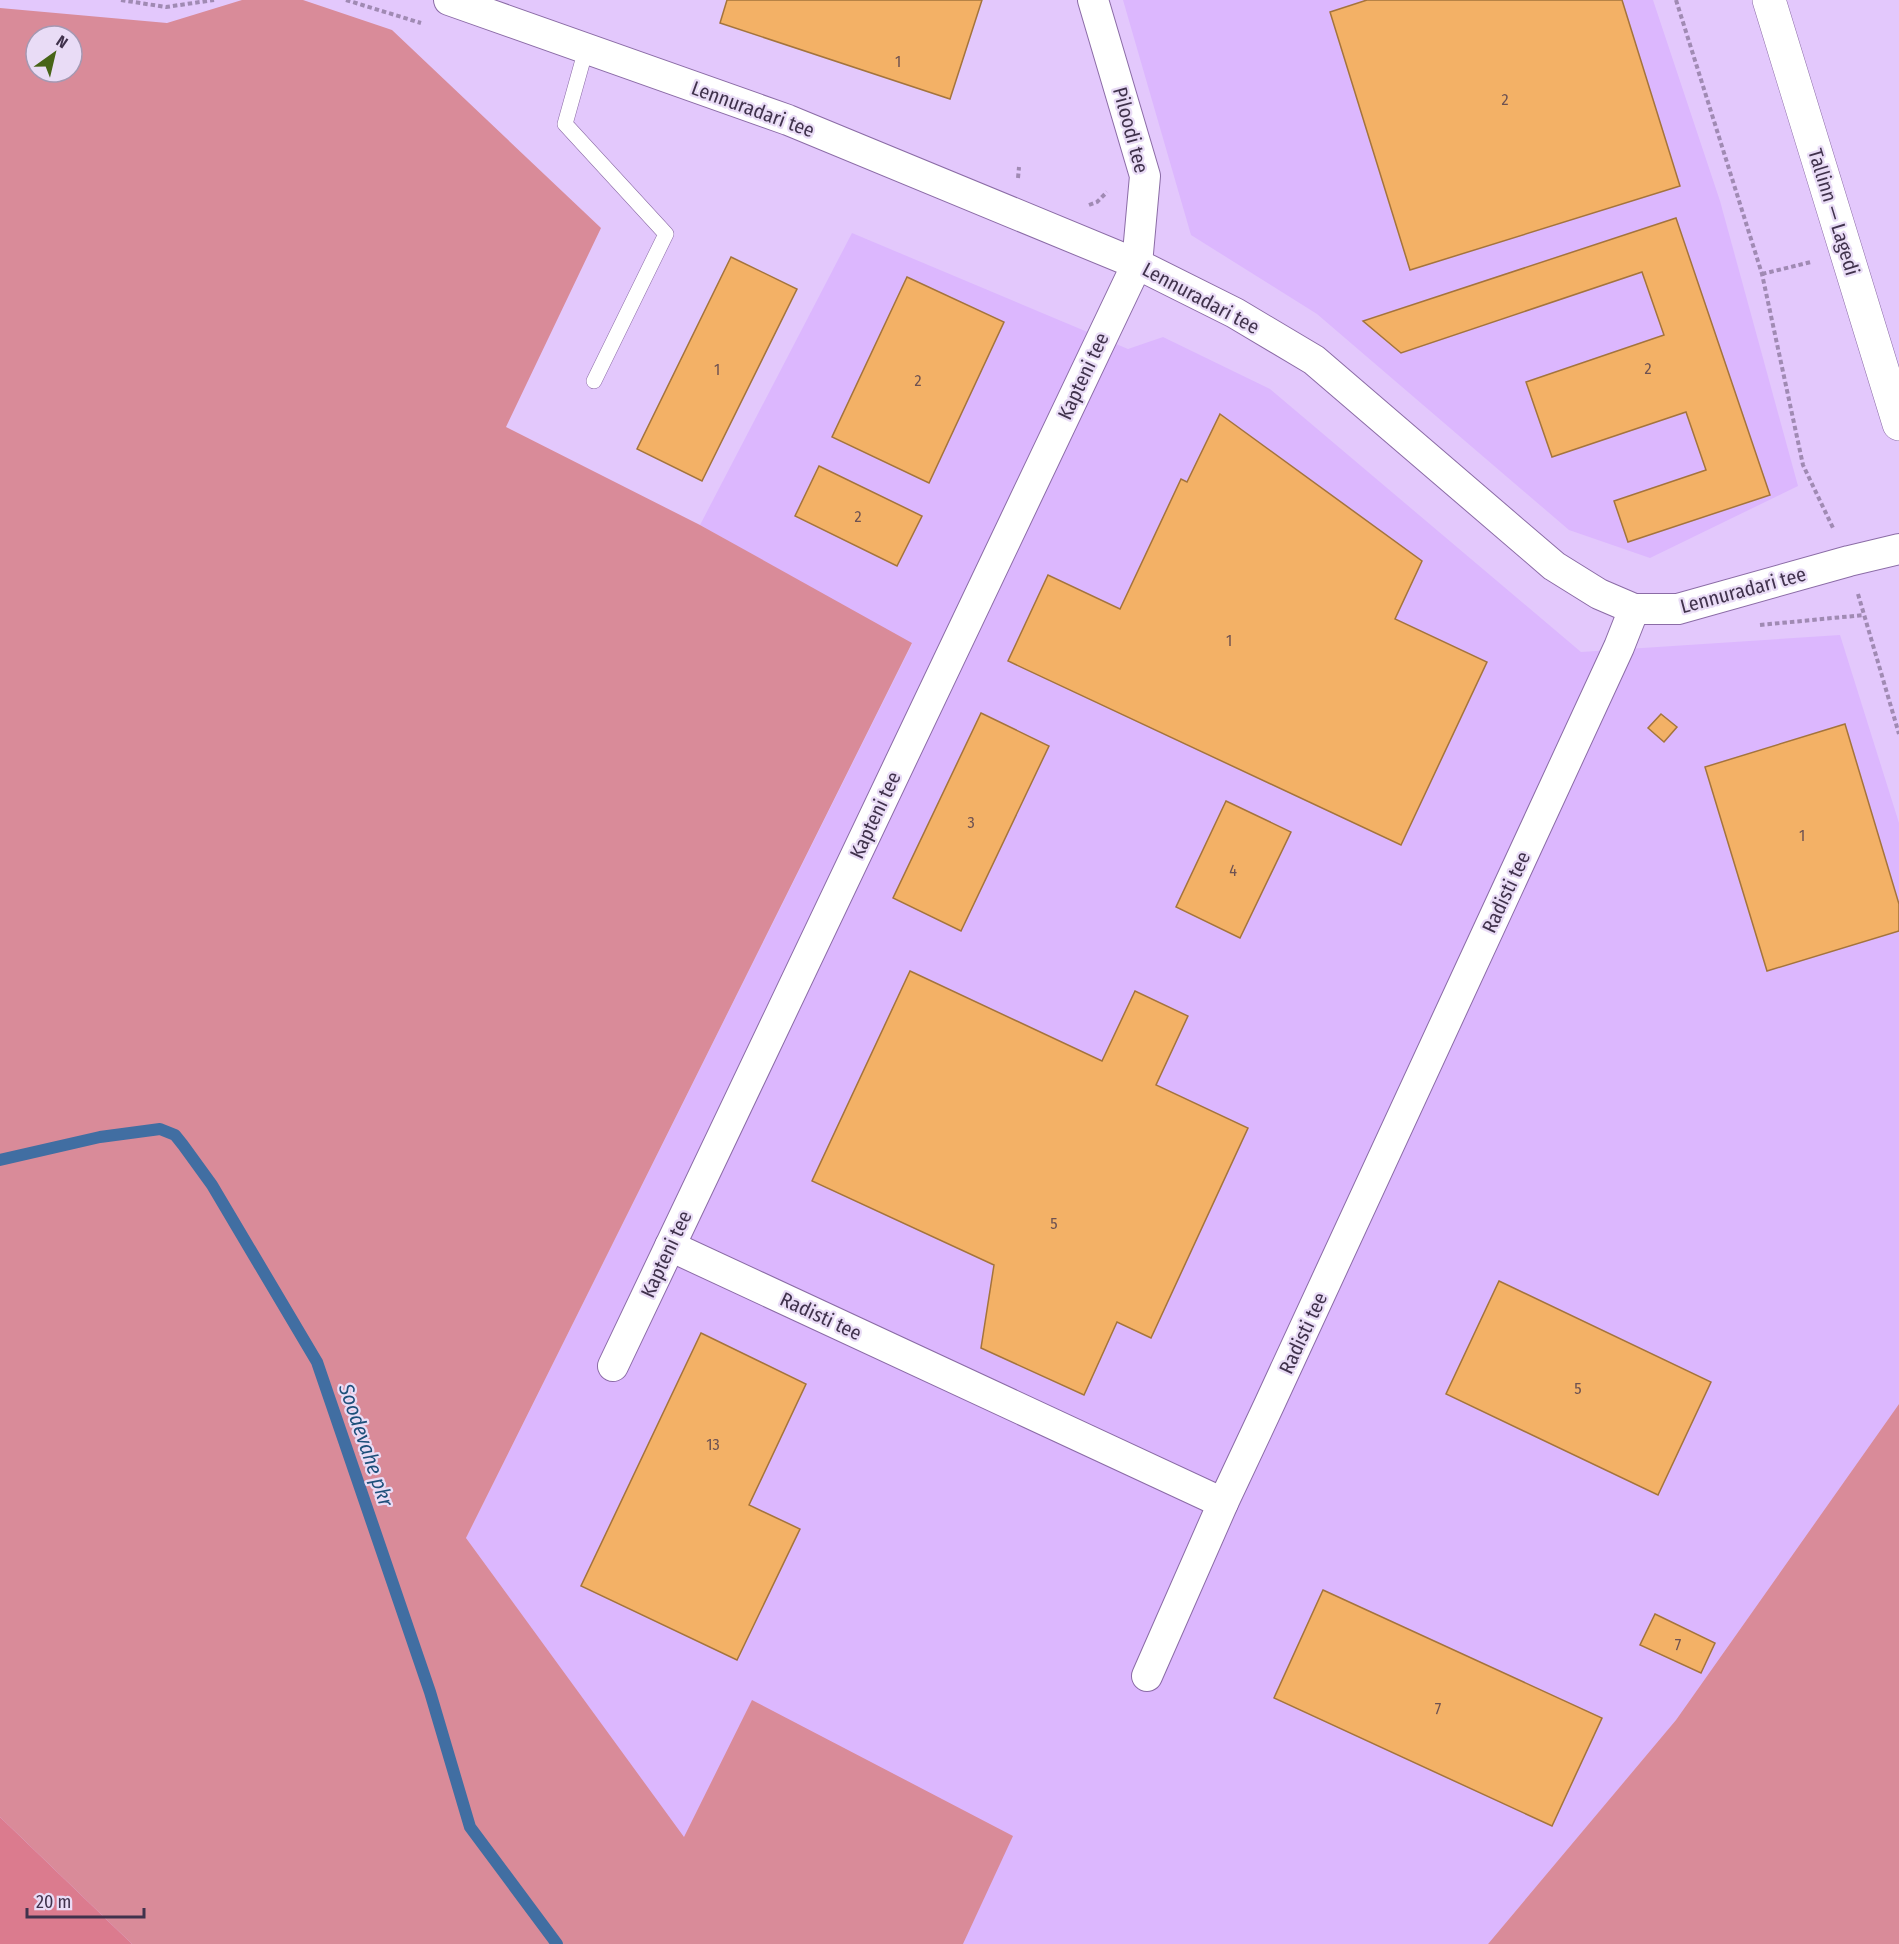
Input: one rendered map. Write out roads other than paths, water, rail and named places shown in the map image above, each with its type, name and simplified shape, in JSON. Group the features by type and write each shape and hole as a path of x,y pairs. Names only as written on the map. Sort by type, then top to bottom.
{"street":[{"name":"Lennuradari tee","path":"449,0 788,120 1137,264 1235,313 1314,360 1554,566 1599,594 1634,609 1678,609 1899,549"},
{"name":"Piloodi tee","path":"1093,0 1146,176 1137,264"},
{"name":"Tallinn — Lagedi","path":"1769,0 1899,424"},
{"name":"Kapteni tee","path":"613,1366 1137,264"},
{"name":"Radisti tee","path":"670,1246 1223,1503 1610,668 1634,609"},
{"path":"1147,1676 1223,1503"}],"lane":[{"path":"586,49 565,124 666,234 594,381"}],"waterway":[{"name":"Soodevahe pkr","path":"0,1160 100,1137 160,1129 175,1135 212,1185 317,1362 430,1692 470,1827 557,1944"}]}
